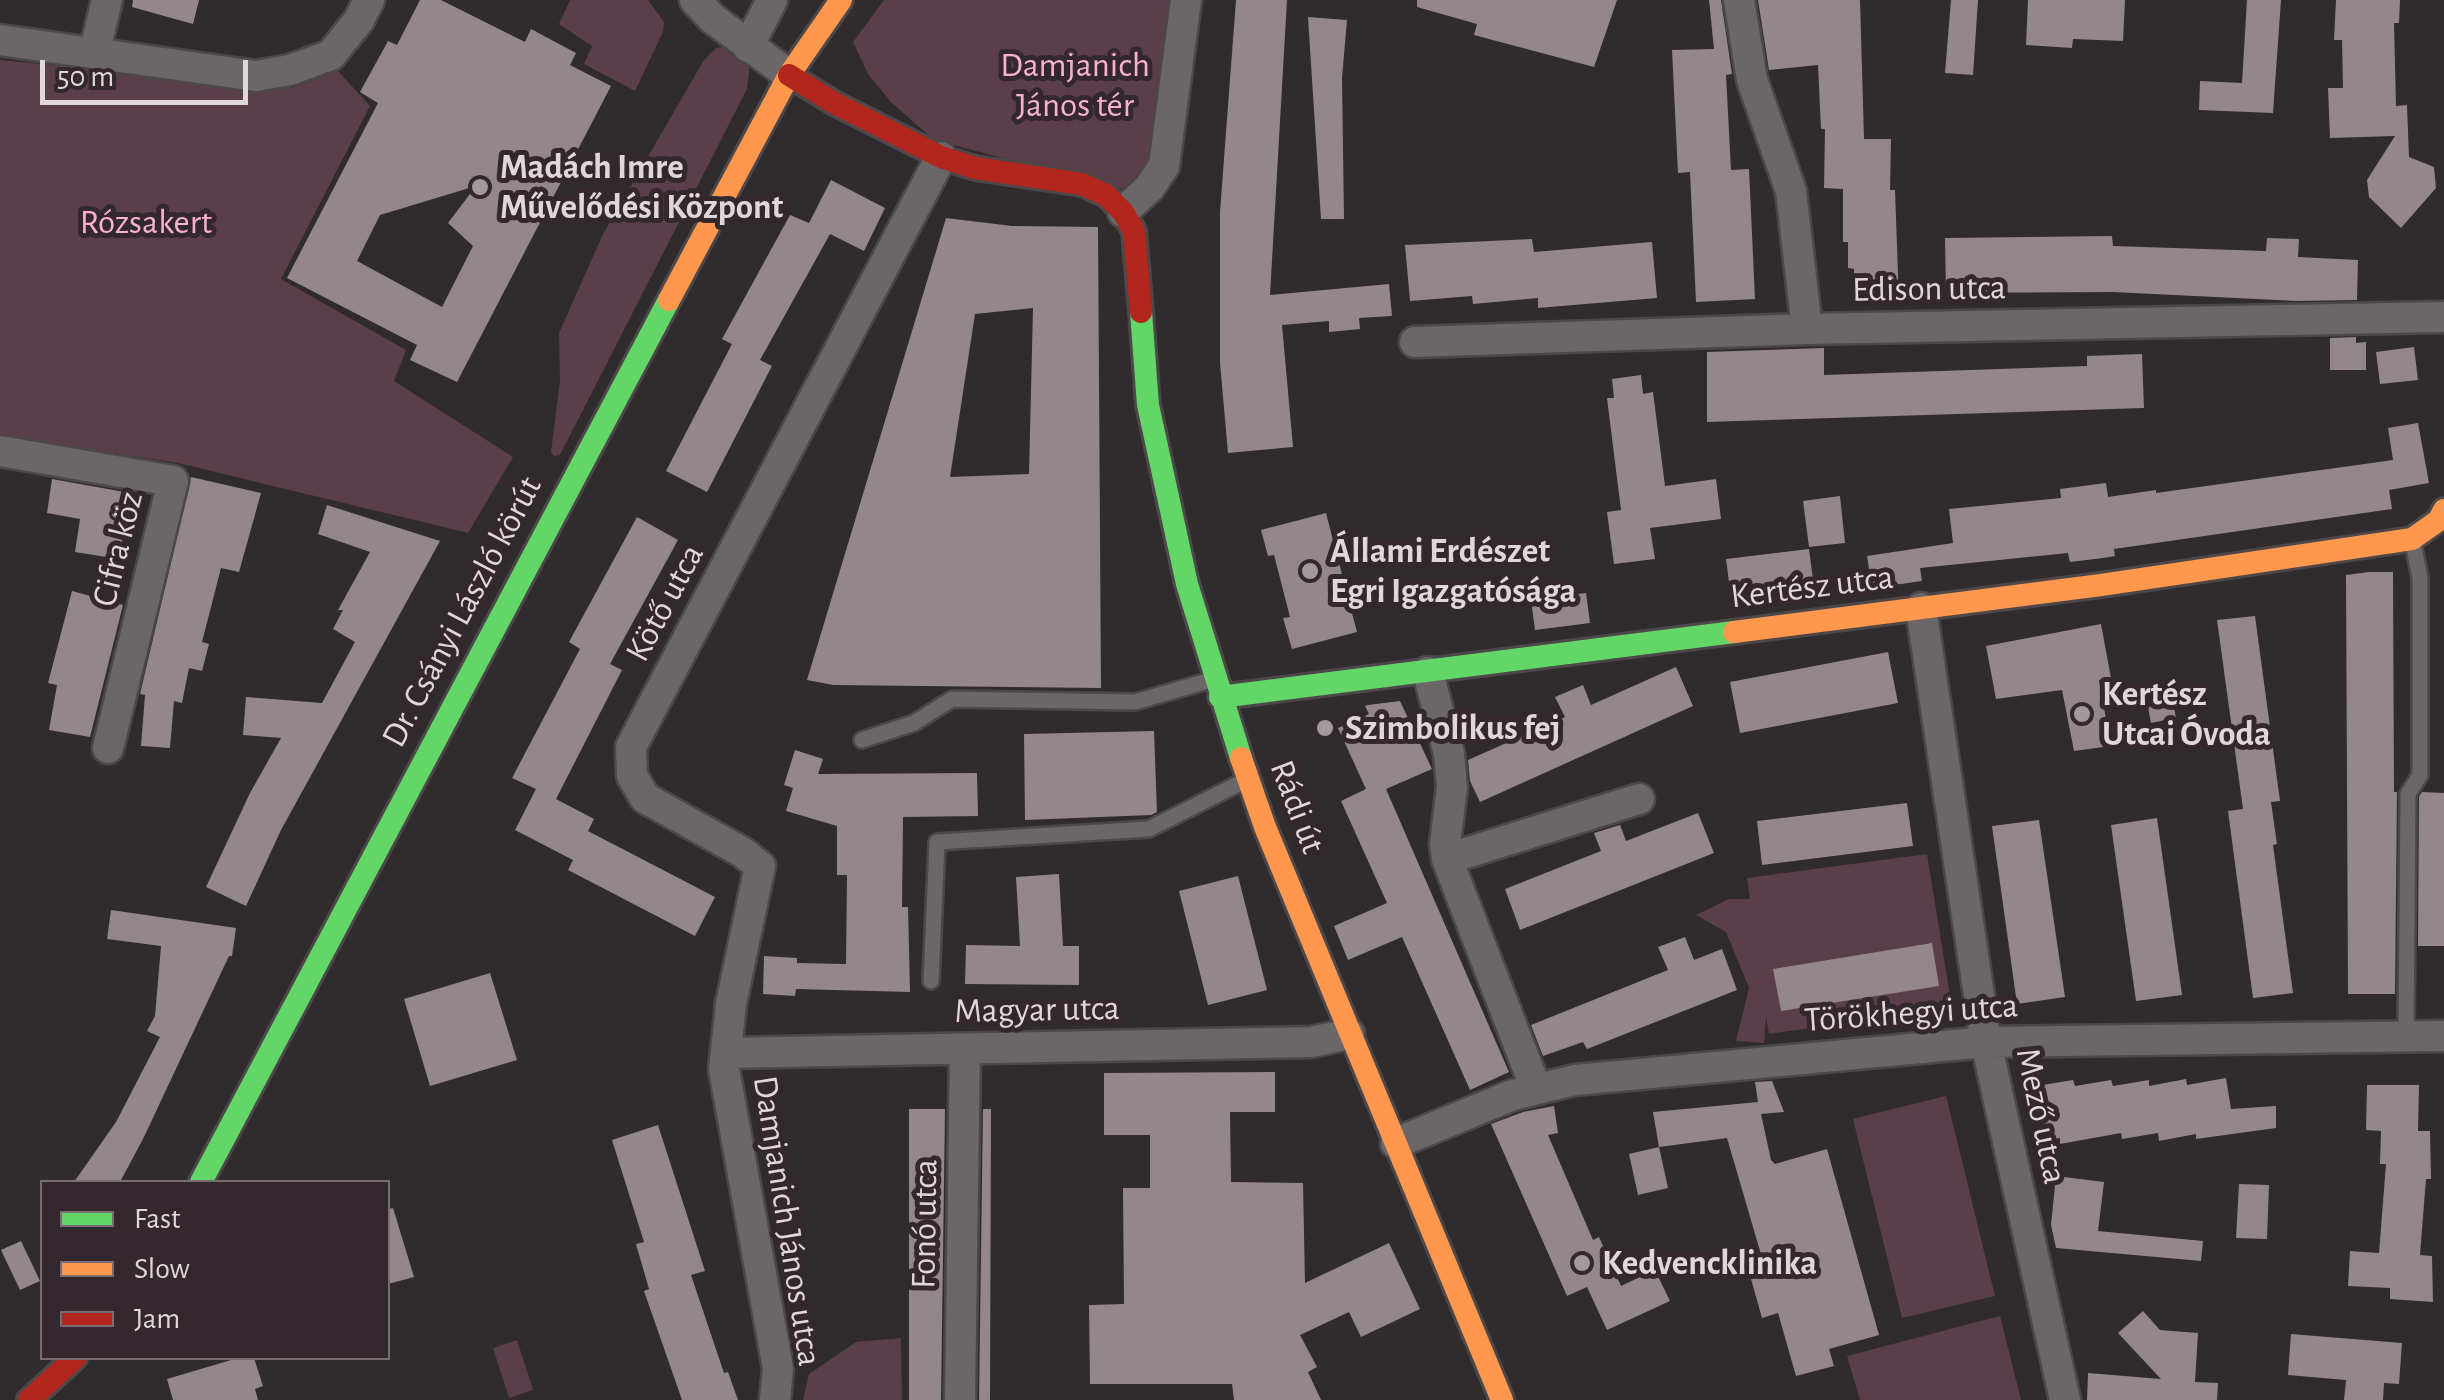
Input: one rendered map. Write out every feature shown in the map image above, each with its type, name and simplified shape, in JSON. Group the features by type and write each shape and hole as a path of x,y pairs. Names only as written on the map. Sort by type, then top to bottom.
{"street":[{"path":"94,54 107,0"},
{"path":"0,40 256,76 290,70 330,54 369,0"},
{"path":"695,0 748,47 788,75 941,157 976,168 1082,184 1106,195 1123,212 1150,188 1164,166 1186,0"},
{"path":"748,47 772,0"},
{"path":"788,75 841,0"},
{"path":"1739,0 1752,80 1790,191 1807,329"},
{"name":"Dr. Csányi László körút","path":"202,1180 788,75"},
{"name":"Kötő utca","path":"726,1054 731,1004 757,877 742,852 646,798 632,776 631,747 941,157"},
{"name":"Rádi út","path":"1123,212 1134,231 1138,250 1148,405 1186,584 1247,779 1502,1400"},
{"name":"Edison utca","path":"1415,342 1807,329 2444,317"},
{"name":"Cifra köz","path":"0,451 173,481 108,748"},
{"path":"2412,539 2439,520 2444,510"},
{"name":"Kertész utca","path":"1218,688 1428,672 2412,539"},
{"name":"Mező utca","path":"1922,608 1986,1042 2065,1400"},
{"path":"1428,672 1449,754 1452,787 1444,844 1536,1089"},
{"path":"1448,859 1638,800"},
{"name":"Magyar utca","path":"726,1054 1311,1042 1349,1034"},
{"name":"Törökhegyi utca","path":"1396,1143 1513,1095 1575,1080 1986,1042 2444,1036"},
{"name":"Fonó utca","path":"960,1400 965,1049"},
{"name":"Damjanich János utca","path":"726,1054 729,1100 778,1368 775,1400"},
{"path":"29,1400 73,1360"}],"lane":[{"path":"2406,1036 2408,794 2420,775 2420,578 2412,539"},
{"path":"862,740 914,723 952,699 1136,702 1218,688"},
{"path":"931,981 937,842 1149,829 1247,779"}],"green space":[{"path":"570,0 648,0 664,22 635,91 584,64 592,46 559,24"},
{"name":"Damjanich János tér","path":"884,0 1170,0 1152,162 1133,192 934,140 891,102 868,74 853,42"},
{"path":"730,46 750,63 747,89 560,455 554,456 551,452 560,380 559,333 603,234 704,60 716,48"},
{"name":"Rózsakert","path":"0,60 292,88 338,71 370,106 281,279 406,350 394,381 513,457 468,533 178,463 0,436"},
{"path":"1927,854 1952,1008 1769,1034 1766,1017 1764,1043 1736,1041 1749,988 1726,932 1696,915 1729,899 1750,899 1747,878"},
{"path":"1946,1096 1995,1296 1902,1318 1853,1119"},
{"path":"2000,1316 2021,1400 1860,1400 1847,1356"},
{"path":"901,1338 902,1400 803,1400 809,1374 856,1342"},
{"path":"517,1340 533,1390 509,1398 493,1348"}],"building":[{"path":"133,0 199,0 193,24 132,7"},
{"name":"Madách Imre Művelődési Központ","path":"420,0 441,0 525,42 531,29 576,53 570,65 611,86 457,382 410,360 417,345 287,278 378,103 360,92 388,41 397,45","holes":["476,186 448,223 473,246 442,307 357,261 380,215"]},
{"path":"1236,0 1287,0 1270,295 1389,284 1392,316 1359,318 1360,329 1329,332 1329,321 1282,325 1293,447 1228,453 1220,363 1220,212"},
{"path":"1417,0 1617,0 1594,67 1474,35 1477,24 1417,7"},
{"path":"1709,0 1721,0 1732,74 1726,75 1731,170 1749,169 1755,299 1696,302 1690,172 1678,173 1672,50 1714,49"},
{"path":"1758,0 1860,0 1864,139 1891,139 1890,190 1895,190 1899,302 1854,300 1854,269 1848,268 1848,242 1843,242 1843,189 1824,188 1825,129 1821,129 1818,65 1769,70"},
{"path":"1951,0 1978,0 1973,75 1945,73"},
{"path":"2028,0 2125,0 2123,41 2073,39 2072,48 2026,45"},
{"path":"2247,0 2281,0 2273,113 2199,110 2200,81 2242,83"},
{"path":"2336,0 2400,0 2399,23 2394,23 2396,106 2407,105 2409,157 2434,167 2436,188 2401,228 2369,197 2367,180 2395,136 2330,138 2328,88 2343,88 2342,40 2334,40"},
{"path":"1308,17 1347,20 1342,78 1344,219 1321,219"},
{"path":"831,180 885,208 864,251 830,234 760,360 772,366 707,492 666,471 732,344 722,339 790,215 809,223"},
{"path":"946,218 1012,226 1098,227 1101,688 833,685 807,680","holes":["1033,308 1029,474 950,477 975,314"]},
{"path":"2112,236 2113,246 2266,251 2267,238 2299,239 2298,257 2358,260 2357,300 2113,292 1946,293 1945,238"},
{"path":"1532,239 1534,252 1652,242 1657,298 1538,308 1538,298 1473,304 1472,296 1410,301 1405,245"},
{"path":"2356,337 2356,343 2366,342 2366,370 2330,370 2330,338"},
{"path":"2414,347 2418,380 2380,384 2376,352"},
{"path":"1824,348 1824,375 2087,366 2087,356 2142,354 2144,408 1707,422 1707,352"},
{"path":"1641,375 1643,394 1653,392 1665,486 1716,479 1721,519 1650,528 1655,559 1614,564 1607,512 1621,510 1607,398 1614,398 1612,379"},
{"path":"2418,423 2429,483 2389,490 2392,509 2114,549 2115,556 2103,558 2070,562 2068,553 1920,568 1922,581 1872,588 1867,556 1953,543 1949,509 2061,498 2060,489 2106,483 2108,497 2393,460 2388,428"},
{"path":"191,477 261,493 239,572 221,568 202,642 209,644 202,671 189,668 182,703 174,701 170,748 141,746 145,695 140,694"},
{"path":"52,479 130,493 119,559 75,552 80,519 47,513"},
{"path":"1840,496 1845,543 1809,547 1803,501"},
{"path":"327,505 440,541 281,830 246,906 206,887 281,738 243,735 246,697 322,703 355,642 333,629 343,610 338,610 370,552 318,534"},
{"name":"Állami Erdészet Egri Igazgatósága","path":"1326,513 1357,632 1292,649 1283,618 1290,617 1274,555 1268,556 1261,530"},
{"path":"637,517 678,540 610,664 622,670 556,799 594,819 588,831 715,897 695,936 568,870 573,860 515,830 536,789 512,778 580,649 569,642"},
{"path":"1809,549 1815,595 1732,605 1726,559"},
{"path":"2393,572 2395,994 2348,994 2346,575"},
{"path":"72,591 123,605 90,737 49,730 57,685 48,683"},
{"path":"1586,593 1590,623 1535,630 1531,600"},
{"path":"2255,616 2280,801 2271,802 2277,844 2273,845 2293,993 2253,998 2228,811 2243,809 2217,620"},
{"path":"2101,624 2111,678 2099,680 2111,746 2074,751 2062,690 1996,699 1986,646"},
{"path":"1888,652 1898,703 1740,733 1730,682"},
{"path":"1676,667 1693,706 1480,802 1470,781 1468,760 1565,717 1555,697 1583,685 1591,705"},
{"path":"2169,681 2176,718 2151,723 2144,686"},
{"path":"1400,701 1432,769 1386,789 1509,1072 1470,1090 1402,937 1348,960 1334,926 1387,903 1341,801 1366,789 1338,728 1369,714 1365,706"},
{"path":"1154,731 1157,812 1025,820 1024,734"},
{"path":"795,750 823,759 818,774 977,773 978,816 903,817 902,907 908,907 910,992 796,989 795,996 763,994 764,956 797,958 797,963 846,964 847,875 837,875 837,826 786,811 793,788 784,785"},
{"path":"2422,792 2444,793 2444,946 2418,946"},
{"path":"1907,803 1913,846 1762,865 1757,821"},
{"path":"1698,813 1714,853 1520,930 1505,889 1601,851 1594,833 1620,825 1626,841"},
{"path":"2157,818 2182,995 2136,1001 2111,825"},
{"path":"2039,820 2065,997 2017,1004 1992,826"},
{"path":"1059,874 1063,946 1079,946 1079,985 965,984 966,945 1020,946 1016,877"},
{"path":"1238,876 1267,990 1208,1005 1179,891"},
{"path":"111,910 236,928 232,956 121,1180 75,1180 116,1122 160,1037 147,1031 155,1016 161,946 107,939"},
{"path":"1685,937 1694,960 1722,949 1737,990 1587,1049 1583,1042 1543,1056 1531,1025 1668,970 1658,947"},
{"path":"1932,943 1939,986 1781,1011 1773,969"},
{"path":"490,973 517,1060 430,1086 404,999"},
{"path":"1275,1072 1275,1112 1230,1112 1231,1182 1303,1183 1305,1283 1389,1243 1420,1309 1361,1337 1349,1312 1300,1335 1317,1367 1308,1372 1321,1400 1234,1400 1232,1384 1090,1384 1089,1305 1124,1304 1123,1188 1150,1188 1150,1135 1104,1135 1104,1073"},
{"path":"2226,1078 2231,1109 2276,1106 2276,1128 2159,1141 2158,1133 2122,1139 2121,1133 2060,1144 2060,1138 2045,1140 2036,1086 2073,1080 2075,1086 2111,1080 2113,1086 2149,1080 2149,1086 2186,1079 2187,1085"},
{"path":"1772,1081 1784,1112 1761,1114 1771,1160 1775,1164 1827,1149 1879,1335 1829,1349 1834,1366 1796,1376 1778,1313 1762,1318 1751,1279 1767,1275 1727,1138 1659,1147 1653,1112 1758,1102 1755,1082"},
{"path":"2367,1085 2419,1085 2418,1131 2430,1131 2431,1179 2426,1179 2420,1255 2432,1256 2433,1302 2390,1299 2390,1288 2348,1286 2350,1251 2379,1253 2386,1164 2380,1164 2381,1131 2366,1130"},
{"path":"1554,1106 1558,1133 1548,1135 1593,1240 1599,1237 1621,1286 1655,1270 1670,1301 1607,1330 1587,1287 1567,1296 1491,1124"},
{"path":"909,1109 945,1109 941,1400 909,1400"},
{"path":"983,1109 991,1109 990,1400 979,1400"},
{"path":"658,1125 705,1271 691,1275 724,1373 728,1372 738,1400 682,1400 644,1291 649,1289 636,1244 644,1242 612,1140"},
{"path":"1659,1147 1668,1188 1638,1195 1629,1154"},
{"path":"2056,1176 2104,1182 2098,1231 2203,1241 2201,1261 2056,1248 2051,1225"},
{"path":"2239,1184 2269,1185 2267,1239 2236,1238"},
{"path":"393,1208 414,1277 390,1283"},
{"path":"21,1241 40,1281 20,1290 1,1250"},
{"path":"2143,1311 2160,1330 2198,1333 2195,1382 2218,1383 2217,1400 2087,1400 2088,1373 2161,1379 2118,1333"},
{"path":"2291,1334 2402,1343 2399,1384 2384,1383 2383,1400 2344,1400 2346,1380 2288,1375"},
{"path":"231,1360 255,1360 263,1386 255,1389 258,1400 173,1400 167,1379"}],"traffic: fast":[{"path":"202,1180 669,300"},
{"path":"1141,312 1148,405 1187,584 1241,758"},
{"path":"1220,697 1734,632"}],"traffic: slow":[{"path":"669,300 789,75 841,0"},
{"path":"1734,632 2101,585 2412,539 2439,520 2444,510"},
{"path":"1241,758 1265,827 1502,1400"}],"traffic: jam":[{"path":"789,75 834,103 941,157 975,168 1082,184 1106,195 1134,231 1141,312"},
{"path":"29,1400 73,1360"}],"place":[{"name":"Madách Imre Művelődési Központ","path":"480,187"},
{"name":"Állami Erdészet Egri Igazgatósága","path":"1310,571"},
{"name":"Kertész Utcai Óvoda","path":"2082,714"},
{"name":"Szimbolikus fej","path":"1325,728"},
{"name":"Kedvencklinika","path":"1582,1263"}]}
